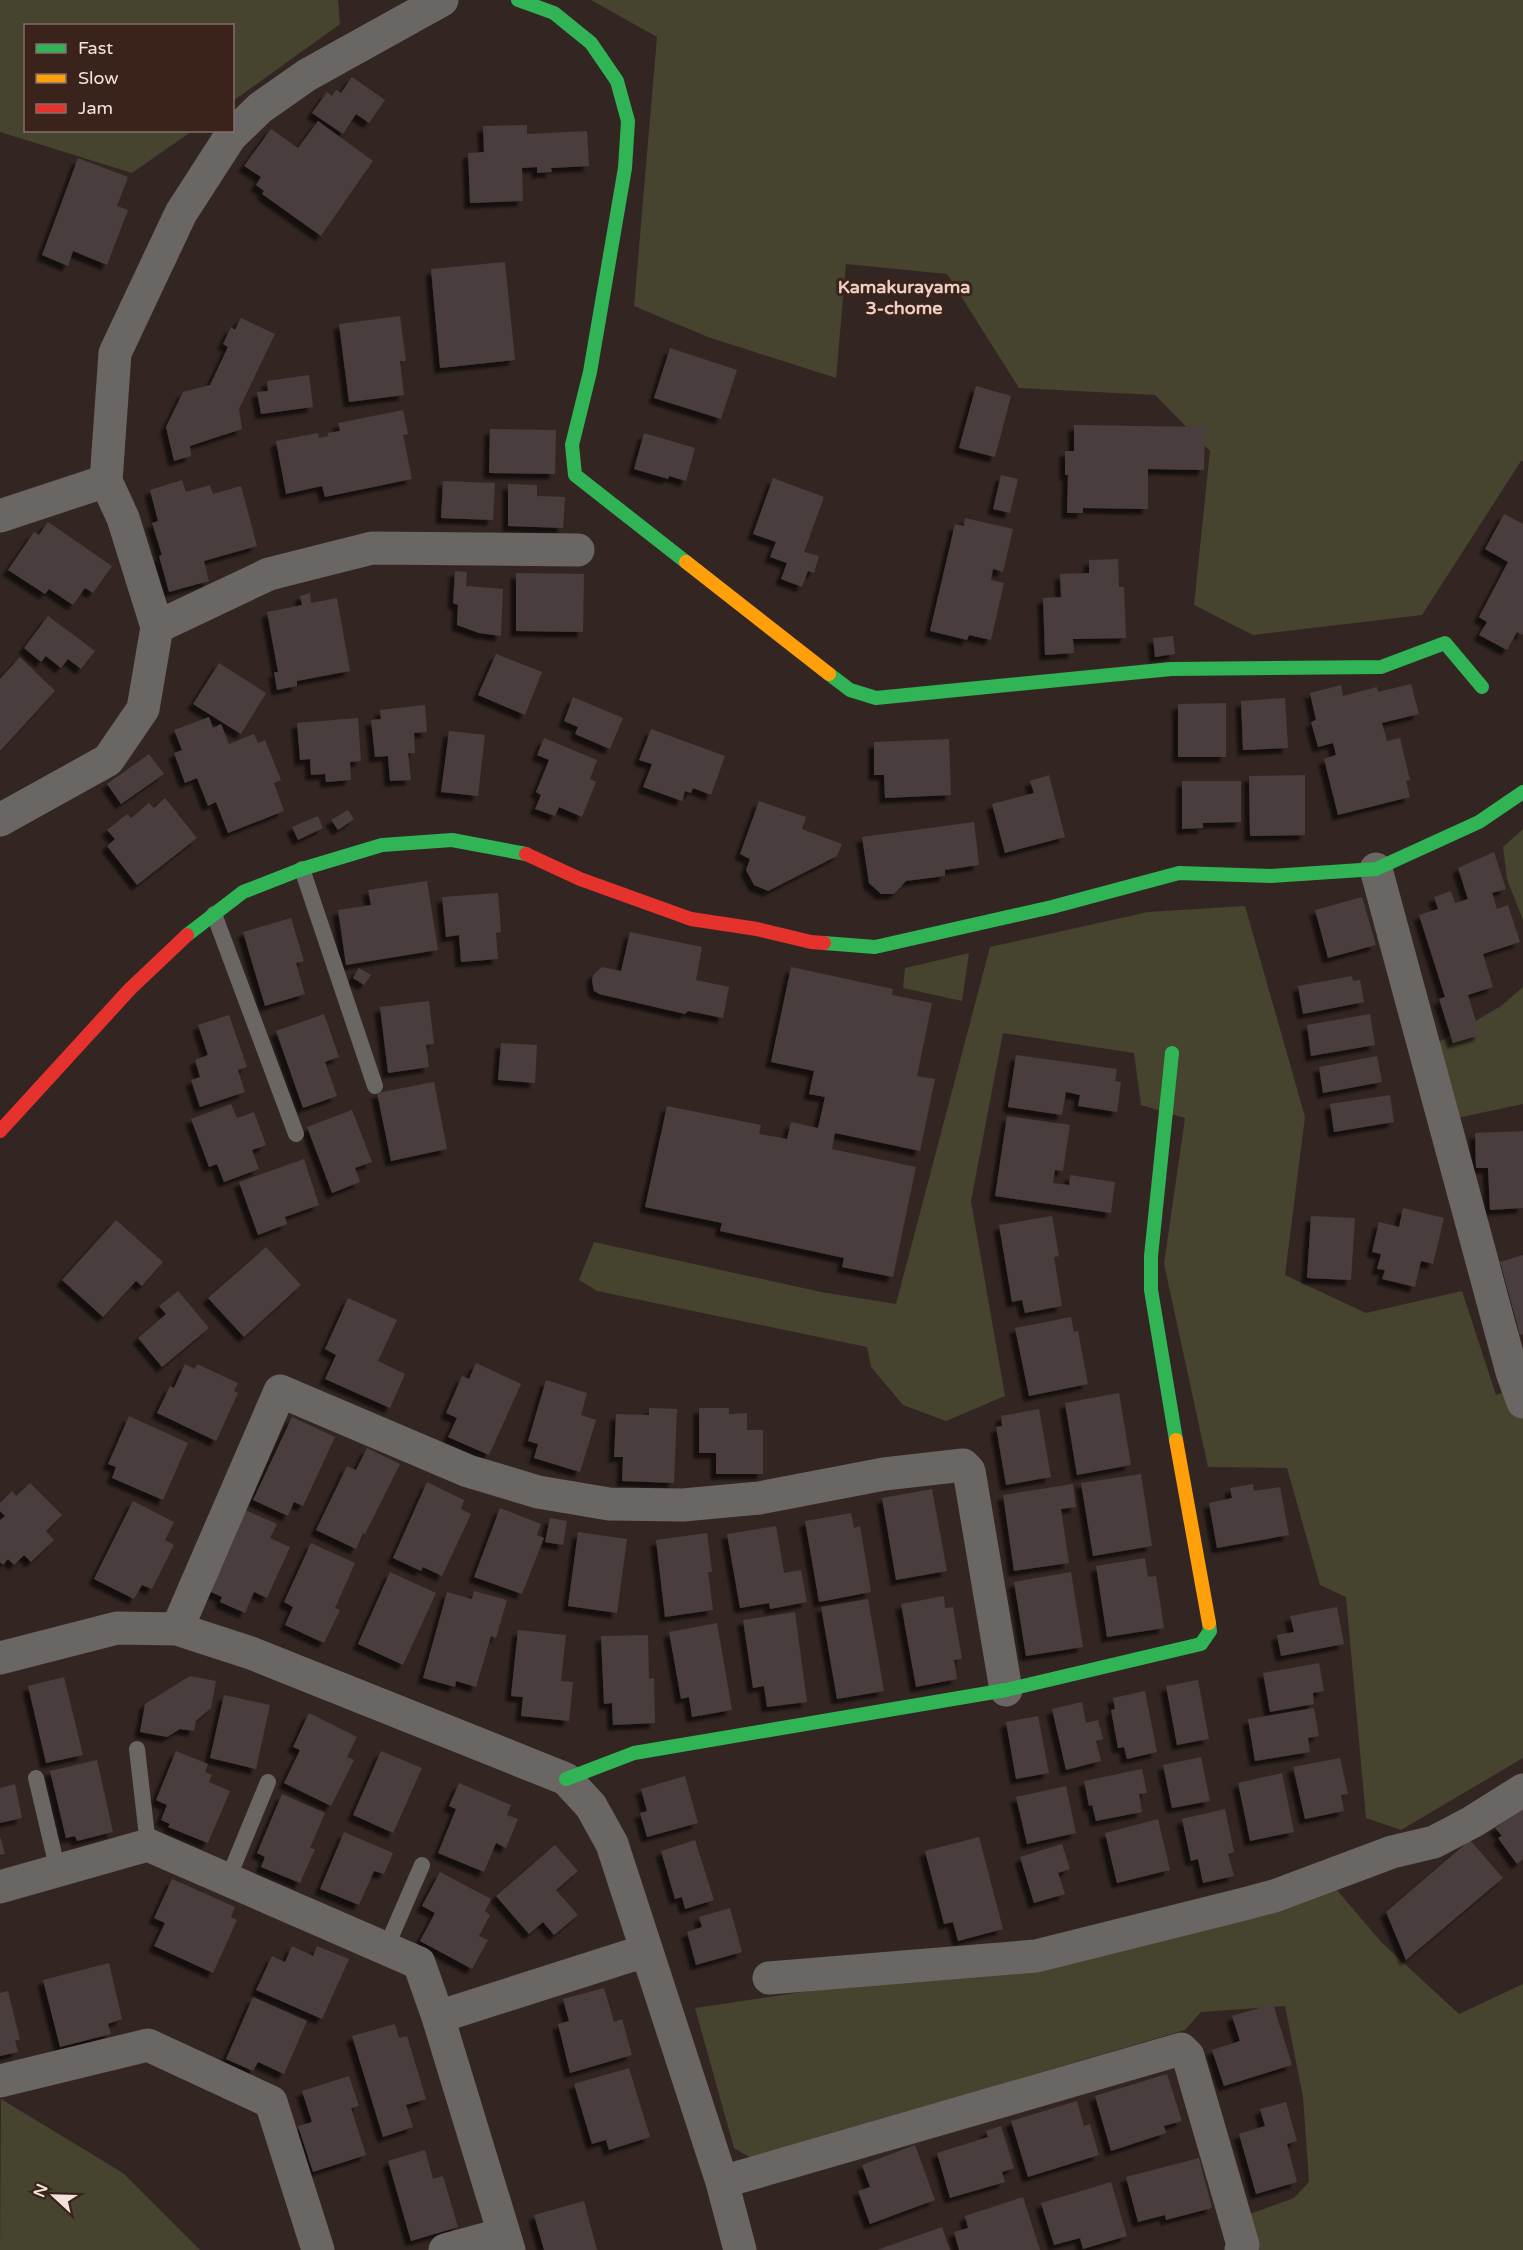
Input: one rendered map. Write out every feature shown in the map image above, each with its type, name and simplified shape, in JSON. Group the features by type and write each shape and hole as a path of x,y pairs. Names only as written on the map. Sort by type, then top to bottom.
{"street":[{"path":"0,820 108,760 143,709 157,627 123,518 106,481 115,353 182,213 230,137 260,108 307,75 442,0"},
{"path":"518,0 554,13 591,43 617,81 628,121 625,168 590,372 572,445 575,475 850,690 876,698 1171,669 1381,667 1445,643 1482,687"},
{"path":"0,516 106,481"},
{"path":"157,627 269,574 372,548 578,550"},
{"path":"0,1131 130,988 184,937 243,892 302,869 382,844 452,840 523,853 591,884 691,920 757,929 811,942 875,947 1052,907 1179,873 1271,876 1376,869 1479,822 1523,792"},
{"path":"1376,869 1519,1381"},
{"path":"566,1779 634,1753 1006,1690 1201,1644 1210,1631 1151,1290 1151,1256 1172,1053"},
{"path":"177,1629 280,1391 468,1471 538,1492 609,1504 683,1505 759,1498 884,1474 963,1465 969,1471 1006,1690"},
{"path":"0,1658 117,1628 177,1629 251,1653 566,1779 591,1806 612,1844 722,2182 740,2250"},
{"path":"770,1978 1036,1956 1274,1896 1392,1852 1434,1842 1472,1822 1523,1790"},
{"path":"0,1887 148,1845 419,1963 438,2017 506,2242 445,2250"},
{"path":"438,2017 646,1953"},
{"path":"0,2081 148,2045 271,2102 318,2250"},
{"path":"722,2182 1180,2049 1188,2056 1243,2245 1241,2250"}],"lane":[{"path":"302,869 375,1086"},
{"path":"214,914 296,1134"},
{"path":"137,1749 148,1845"},
{"path":"36,1778 58,1871"},
{"path":"228,1879 268,1782"},
{"path":"386,1948 422,1865"}],"shaded area":[{"path":"0,0 338,0 340,24 234,100 234,24 24,24 24,132 191,132 132,173 0,132"},
{"path":"591,0 1523,0 1523,461 1422,615 1253,635 1194,605 1210,451 1155,395 1019,388 947,274 846,264 836,378 708,337 634,306 657,37"},
{"path":"1523,829 1523,920 1507,879 1503,847"},
{"path":"1245,906 1305,1117 1285,1275 1366,1313 1462,1291 1496,1395 1523,1386 1523,1758 1401,1830 1366,1818 1346,1597 1320,1585 1287,1468 1208,1467 1164,1264 1185,1118 1141,1105 1134,1053 1003,1033 971,1201 1005,1396 946,1421 903,1405 871,1367 867,1347 597,1291 579,1280 594,1242 821,1292 896,1304 990,947 1148,912"},
{"path":"969,953 962,1001 903,988 905,968"},
{"path":"1523,987 1523,1104 1457,1118 1434,1045 1501,1006"},
{"path":"1336,1889 1382,1943 1459,2014 1523,1984 1523,2250 1254,2250 1250,2214 1294,2198 1309,2182 1303,2097 1285,2006 1201,2012 1185,2030 751,2158 734,2148 695,2008 889,1979"},
{"path":"1,2099 123,2173 200,2250 0,2250"}],"building":[{"path":"352,77 385,100 369,123 356,114 343,134 312,113 327,92 332,96 336,90 341,93"},
{"path":"318,121 373,161 321,236 262,194 264,191 256,185 261,177 244,166 271,129 298,148"},
{"path":"527,125 527,134 587,131 589,166 551,168 552,172 537,173 537,167 522,168 523,201 470,203 468,153 484,152 483,126"},
{"path":"78,158 128,177 117,206 128,210 107,265 73,251 68,266 42,255"},
{"path":"505,262 515,360 440,368 431,269"},
{"path":"400,316 406,361 400,361 404,395 349,402 339,324"},
{"path":"241,318 275,334 239,409 242,429 190,446 191,456 174,461 166,427 183,392 210,385 228,347 223,344 231,327 235,330"},
{"path":"670,348 737,370 721,419 654,398"},
{"path":"309,375 313,407 261,414 257,392 268,391 267,381"},
{"path":"976,386 1011,396 995,457 959,448"},
{"path":"403,410 408,434 403,435 412,479 325,497 322,486 286,494 276,441 318,433 319,438 328,436 328,433 340,431 338,423"},
{"path":"1074,425 1205,427 1204,470 1148,469 1148,509 1083,508 1083,513 1067,513 1068,475 1065,475 1065,451 1074,451"},
{"path":"490,429 556,430 555,474 489,473"},
{"path":"644,433 695,448 686,481 669,476 668,479 634,469"},
{"path":"1001,475 1018,479 1010,513 993,509"},
{"path":"773,478 824,497 804,552 819,556 814,573 808,571 802,587 781,579 787,563 770,557 776,542 753,534"},
{"path":"182,480 186,492 210,485 213,494 241,486 257,546 204,561 209,581 169,592 159,556 162,555 152,523 158,521 150,490"},
{"path":"443,481 495,483 493,520 441,518"},
{"path":"508,484 537,485 537,496 565,497 563,528 508,526"},
{"path":"1504,514 1523,524 1523,635 1517,632 1507,650 1479,635 1487,622 1479,617 1508,562 1485,549"},
{"path":"965,518 1013,529 1003,572 993,569 991,580 1004,583 991,640 969,635 967,640 930,631 955,524 964,526"},
{"path":"48,522 112,566 93,593 85,588 73,605 49,589 45,594 8,570 34,532 39,535"},
{"path":"1118,559 1119,587 1124,587 1126,638 1073,639 1074,653 1045,655 1043,598 1061,597 1060,574 1089,573 1089,560"},
{"path":"455,571 467,572 466,586 503,589 501,636 479,633 457,625 458,605 453,603"},
{"path":"516,573 584,574 583,632 516,631"},
{"path":"310,593 311,603 337,598 350,671 297,681 297,686 277,690 274,672 278,672 267,612 302,605 300,596"},
{"path":"48,616 95,651 81,669 68,659 61,668 46,656 41,662 24,648"},
{"path":"1173,636 1175,654 1155,657 1153,638"},
{"path":"496,654 542,672 525,715 478,695"},
{"path":"20,657 55,691 0,751 0,679"},
{"path":"219,663 266,693 241,734 193,704"},
{"path":"1411,684 1419,714 1382,723 1387,741 1400,738 1410,780 1406,781 1410,797 1338,815 1324,759 1336,755 1333,743 1318,747 1311,722 1316,720 1310,693 1341,685 1343,696 1377,687 1378,692"},
{"path":"573,697 623,718 610,749 575,734 578,727 564,721"},
{"path":"1285,698 1288,748 1243,750 1241,701"},
{"path":"1226,703 1226,757 1178,757 1178,704"},
{"path":"425,705 427,732 414,733 415,753 408,753 411,780 390,781 388,756 375,757 371,720 381,719 380,710"},
{"path":"209,717 213,728 221,724 229,744 254,734 258,743 265,740 281,780 274,783 284,811 228,833 216,802 208,806 197,778 185,783 174,753 182,750 174,730"},
{"path":"358,718 361,761 350,762 351,780 326,782 325,774 311,775 310,759 300,760 297,723"},
{"path":"651,729 725,756 711,795 693,788 691,793 685,791 682,801 643,787 652,764 639,760"},
{"path":"449,731 485,735 478,796 441,792"},
{"path":"544,738 597,760 590,779 596,782 582,817 559,807 555,816 535,809 541,795 536,792 549,760 537,755"},
{"path":"949,739 951,795 885,798 884,775 874,775 874,742"},
{"path":"149,754 164,774 121,804 107,784"},
{"path":"1049,775 1065,837 1005,853 992,804 1034,793 1030,781"},
{"path":"1305,775 1305,835 1250,836 1249,776"},
{"path":"1182,781 1241,781 1241,822 1203,823 1203,828 1182,829"},
{"path":"165,798 197,838 137,885 107,846 115,839 107,830 127,814 131,818 149,803 154,808"},
{"path":"759,801 806,817 802,829 842,844 837,856 768,891 754,885 746,870 750,859 740,854"},
{"path":"348,810 354,819 338,830 331,820"},
{"path":"318,816 323,828 298,840 292,827"},
{"path":"974,822 979,865 945,870 945,876 906,881 894,894 881,894 869,883 862,837"},
{"path":"1494,852 1506,889 1492,893 1497,909 1508,905 1520,942 1483,954 1493,987 1468,995 1480,1035 1453,1043 1439,999 1445,997 1419,915 1438,909 1434,897 1451,891 1455,903 1468,899 1458,868"},
{"path":"427,881 438,950 346,965 338,910 371,905 368,890"},
{"path":"498,893 501,932 496,933 498,959 461,962 459,935 446,937 442,897"},
{"path":"1362,897 1376,945 1328,958 1315,910"},
{"path":"291,918 304,961 296,963 305,994 265,1006 243,932"},
{"path":"630,932 702,947 696,980 729,987 723,1018 688,1011 685,1014 594,991 593,975 602,967 621,971"},
{"path":"791,967 893,989 892,995 932,1003 917,1076 935,1079 920,1151 835,1133 832,1149 916,1167 893,1277 842,1267 844,1258 720,1231 722,1223 645,1207 667,1106 761,1125 759,1134 787,1139 791,1122 818,1128 825,1097 809,1094 814,1071 771,1062"},
{"path":"359,968 371,975 364,985 353,978"},
{"path":"1352,976 1353,981 1360,980 1364,1002 1303,1014 1298,986"},
{"path":"429,1001 434,1044 426,1045 429,1067 388,1073 380,1007"},
{"path":"324,1014 339,1057 325,1062 337,1096 303,1108 276,1031"},
{"path":"1370,1014 1375,1045 1311,1056 1307,1025"},
{"path":"229,1015 247,1067 238,1070 245,1092 200,1107 191,1080 200,1077 195,1060 208,1055 198,1025"},
{"path":"501,1043 537,1045 535,1083 498,1080"},
{"path":"1016,1055 1117,1069 1115,1081 1121,1082 1117,1112 1078,1106 1080,1095 1066,1092 1062,1115 1008,1107"},
{"path":"1377,1056 1382,1082 1323,1093 1319,1067"},
{"path":"434,1082 447,1149 391,1161 377,1093"},
{"path":"1390,1095 1394,1122 1334,1132 1330,1104"},
{"path":"231,1104 237,1118 254,1112 266,1145 252,1150 259,1169 224,1182 217,1164 209,1167 191,1119"},
{"path":"352,1110 372,1162 355,1168 360,1182 332,1193 307,1127"},
{"path":"1007,1116 1070,1125 1063,1171 1055,1170 1053,1183 1069,1185 1070,1175 1115,1182 1111,1213 995,1196"},
{"path":"1523,1131 1523,1208 1490,1210 1488,1168 1476,1168 1475,1133"},
{"path":"304,1159 319,1205 285,1217 287,1224 258,1235 239,1182"},
{"path":"1403,1208 1444,1218 1433,1264 1421,1261 1415,1287 1382,1279 1385,1270 1377,1269 1381,1254 1372,1252 1379,1222 1399,1227"},
{"path":"1052,1216 1059,1256 1054,1257 1062,1306 1025,1313 1022,1300 1012,1302 999,1225"},
{"path":"1311,1216 1355,1218 1351,1280 1307,1278"},
{"path":"116,1220 163,1262 142,1286 136,1281 103,1317 62,1280"},
{"path":"266,1247 301,1285 244,1337 208,1298"},
{"path":"1523,1255 1523,1334 1520,1335 1500,1262"},
{"path":"178,1291 209,1328 162,1367 138,1338 166,1314 159,1306"},
{"path":"348,1298 397,1320 378,1361 405,1374 390,1408 325,1379 336,1355 325,1349"},
{"path":"1071,1317 1074,1332 1078,1331 1088,1384 1029,1396 1015,1328"},
{"path":"476,1363 521,1384 489,1455 448,1437 457,1418 446,1413 462,1376 469,1379"},
{"path":"185,1364 195,1369 197,1364 238,1383 234,1391 238,1393 216,1441 157,1413 170,1386 174,1388"},
{"path":"546,1380 587,1393 581,1415 596,1420 580,1472 534,1458 538,1444 528,1441"},
{"path":"1119,1393 1131,1465 1077,1475 1065,1403"},
{"path":"649,1408 677,1409 674,1483 622,1481 623,1457 614,1457 616,1414 649,1415"},
{"path":"699,1408 729,1408 729,1414 747,1413 747,1430 763,1430 763,1474 716,1474 716,1453 699,1453"},
{"path":"1039,1409 1051,1477 1006,1485 996,1427 1002,1426 1001,1416"},
{"path":"129,1416 188,1443 163,1500 112,1478 116,1467 108,1464"},
{"path":"292,1417 335,1437 303,1506 294,1502 288,1516 253,1500"},
{"path":"367,1448 400,1464 356,1549 316,1530 347,1466 356,1470"},
{"path":"1141,1474 1152,1546 1093,1556 1081,1483"},
{"path":"427,1482 464,1500 461,1509 471,1514 442,1576 423,1567 421,1571 393,1558"},
{"path":"30,1483 62,1515 46,1531 54,1540 31,1562 24,1555 14,1565 8,1559 3,1565 0,1562 0,1520 5,1516 0,1511 0,1503 12,1491 16,1496"},
{"path":"1073,1484 1076,1507 1061,1509 1069,1563 1014,1571 1003,1495"},
{"path":"1253,1484 1254,1491 1280,1487 1289,1535 1217,1548 1209,1503 1232,1498 1230,1488"},
{"path":"932,1489 947,1571 896,1580 882,1498"},
{"path":"133,1501 174,1522 165,1540 174,1545 152,1589 142,1585 134,1599 94,1579"},
{"path":"500,1508 541,1524 537,1535 544,1538 522,1594 474,1577"},
{"path":"245,1510 277,1524 270,1538 290,1547 267,1598 254,1592 245,1613 220,1602 222,1597 209,1591"},
{"path":"851,1513 854,1528 860,1526 871,1592 819,1602 805,1521"},
{"path":"550,1518 567,1521 563,1545 545,1542"},
{"path":"776,1526 784,1573 801,1570 807,1602 770,1609 769,1603 740,1608 727,1534"},
{"path":"578,1532 627,1539 617,1613 568,1606"},
{"path":"707,1533 712,1572 708,1572 713,1610 665,1617 656,1540"},
{"path":"311,1543 355,1563 335,1608 340,1610 324,1643 285,1625 293,1607 284,1602"},
{"path":"1145,1558 1148,1577 1156,1576 1164,1628 1107,1637 1096,1566"},
{"path":"390,1572 436,1593 403,1665 358,1644"},
{"path":"1071,1572 1083,1647 1026,1656 1014,1582"},
{"path":"474,1591 507,1600 496,1638 491,1636 476,1687 456,1681 455,1687 423,1678 447,1592 472,1599"},
{"path":"944,1596 945,1608 953,1607 962,1659 954,1660 957,1679 916,1687 901,1604"},
{"path":"868,1599 884,1691 837,1699 821,1607"},
{"path":"1337,1607 1344,1644 1281,1656 1277,1635 1294,1632 1290,1616"},
{"path":"795,1612 807,1702 767,1707 764,1686 753,1688 743,1620"},
{"path":"717,1623 732,1710 692,1717 689,1697 681,1699 669,1632"},
{"path":"518,1630 566,1635 561,1681 573,1682 569,1721 521,1716 523,1697 511,1696"},
{"path":"648,1635 649,1679 654,1678 655,1723 613,1725 612,1703 604,1704 601,1636"},
{"path":"1319,1663 1324,1691 1313,1693 1314,1704 1270,1712 1263,1673"},
{"path":"190,1676 216,1681 211,1708 196,1721 194,1731 180,1729 167,1737 140,1732 145,1704"},
{"path":"64,1677 83,1755 46,1763 28,1686"},
{"path":"1198,1680 1209,1739 1177,1745 1166,1686"},
{"path":"1145,1691 1157,1752 1127,1759 1124,1747 1118,1748 1111,1710 1115,1709 1113,1698"},
{"path":"224,1695 270,1705 256,1769 210,1758"},
{"path":"1082,1702 1086,1723 1098,1720 1103,1739 1096,1741 1101,1761 1066,1770 1052,1709"},
{"path":"1314,1708 1319,1736 1308,1738 1310,1752 1255,1761 1248,1719"},
{"path":"309,1713 357,1737 347,1757 354,1760 331,1806 284,1783 300,1750 293,1747"},
{"path":"1038,1716 1049,1773 1016,1779 1006,1722"},
{"path":"176,1751 208,1764 205,1772 212,1775 209,1782 230,1791 208,1843 168,1827 170,1824 161,1820 167,1805 156,1800"},
{"path":"381,1751 422,1768 393,1833 353,1815"},
{"path":"1201,1757 1210,1801 1172,1808 1163,1765"},
{"path":"1340,1758 1348,1794 1341,1795 1344,1811 1305,1819 1293,1767"},
{"path":"97,1760 113,1832 77,1841 75,1836 66,1838 50,1771"},
{"path":"1142,1769 1147,1793 1139,1794 1142,1812 1096,1821 1092,1805 1089,1806 1084,1781"},
{"path":"1282,1773 1294,1832 1250,1841 1238,1783"},
{"path":"685,1776 698,1823 647,1837 640,1813 647,1811 641,1789"},
{"path":"459,1783 511,1805 507,1815 518,1819 506,1848 496,1843 484,1872 438,1853 456,1809 449,1806"},
{"path":"15,1784 22,1818 0,1823 0,1788"},
{"path":"1066,1786 1076,1833 1027,1844 1016,1797"},
{"path":"282,1794 325,1813 310,1848 315,1849 300,1883 261,1867 265,1857 257,1853"},
{"path":"1523,1807 1523,1859 1517,1864 1498,1838 1502,1836 1495,1828"},
{"path":"1225,1809 1234,1852 1228,1854 1234,1876 1203,1883 1198,1859 1191,1861 1182,1819"},
{"path":"1158,1819 1170,1870 1117,1883 1105,1833"},
{"path":"344,1832 393,1853 384,1874 374,1871 359,1905 320,1889"},
{"path":"0,1836 5,1854 0,1855"},
{"path":"979,1837 1003,1929 958,1941 953,1922 944,1924 925,1851"},
{"path":"695,1840 714,1900 685,1909 682,1897 675,1899 661,1851"},
{"path":"1470,1840 1503,1878 1406,1960 1386,1912"},
{"path":"1062,1844 1070,1869 1058,1873 1065,1894 1034,1903 1020,1857"},
{"path":"555,1845 578,1871 556,1890 578,1915 554,1935 543,1922 529,1934 496,1896"},
{"path":"440,1872 491,1899 485,1911 490,1915 479,1936 488,1940 472,1969 420,1941 435,1913 422,1906"},
{"path":"172,1879 235,1907 231,1917 237,1920 213,1973 154,1946 165,1923 154,1918"},
{"path":"730,1908 742,1952 696,1965 687,1932 702,1927 699,1917"},
{"path":"292,1946 313,1956 317,1946 349,1959 322,2019 256,1990 272,1956 285,1962"},
{"path":"109,1963 122,2019 108,2024 111,2034 60,2047 43,1980"},
{"path":"604,1988 614,2022 622,2019 632,2055 570,2073 558,2024 569,2021 563,1999"},
{"path":"8,1991 20,2040 15,2040 18,2052 0,2056 0,1993"},
{"path":"253,1997 307,2021 284,2074 258,2062 253,2071 226,2059"},
{"path":"1273,2004 1292,2065 1224,2086 1212,2050 1240,2041 1232,2016"},
{"path":"395,2024 399,2038 407,2036 426,2099 406,2105 413,2127 383,2137 352,2036"},
{"path":"629,2068 650,2137 609,2150 606,2140 592,2144 574,2084"},
{"path":"1167,2074 1182,2121 1164,2126 1166,2133 1111,2151 1095,2096"},
{"path":"349,2076 359,2106 351,2108 366,2155 313,2172 298,2126 312,2122 302,2091"},
{"path":"1077,2101 1084,2126 1090,2124 1099,2155 1028,2177 1011,2121"},
{"path":"1286,2102 1297,2141 1287,2144 1297,2182 1256,2194 1239,2134 1265,2126 1260,2109"},
{"path":"1001,2126 1014,2168 1002,2172 1005,2182 950,2198 937,2153 988,2137 986,2131"},
{"path":"915,2145 935,2200 870,2224 858,2191 870,2187 862,2165"},
{"path":"425,2150 433,2179 443,2176 458,2227 411,2241 388,2161"},
{"path":"1199,2158 1212,2208 1166,2220 1165,2215 1138,2222 1126,2177"},
{"path":"1111,2182 1127,2236 1083,2249 1080,2238 1054,2245 1041,2203"},
{"path":"1023,2197 1040,2250 959,2250 954,2232 968,2228 965,2216"},
{"path":"584,2201 597,2250 544,2250 534,2215"},
{"path":"942,2227 950,2250 877,2250"}],"traffic: fast":[{"path":"518,0 554,13 591,43 617,81 628,121 625,168 590,372 572,445 575,475 686,562"},
{"path":"829,674 850,690 876,698 1171,669 1381,667 1445,643 1482,687"},
{"path":"824,943 875,947 1052,907 1179,873 1271,876 1376,869 1479,822 1523,792"},
{"path":"187,935 243,892 302,869 382,845 452,840 526,854"},
{"path":"1172,1053 1151,1256 1151,1290 1176,1440"},
{"path":"566,1779 634,1753 1006,1690 1201,1644 1210,1631 1209,1623"}],"traffic: slow":[{"path":"686,562 829,674"},
{"path":"1176,1440 1209,1623"}],"traffic: jam":[{"path":"526,854 580,879 691,919 757,929 824,943"},
{"path":"0,1131 130,989 187,935"}],"district":[{"name":"Kamakurayama 3-chome","path":"904,297"}]}
